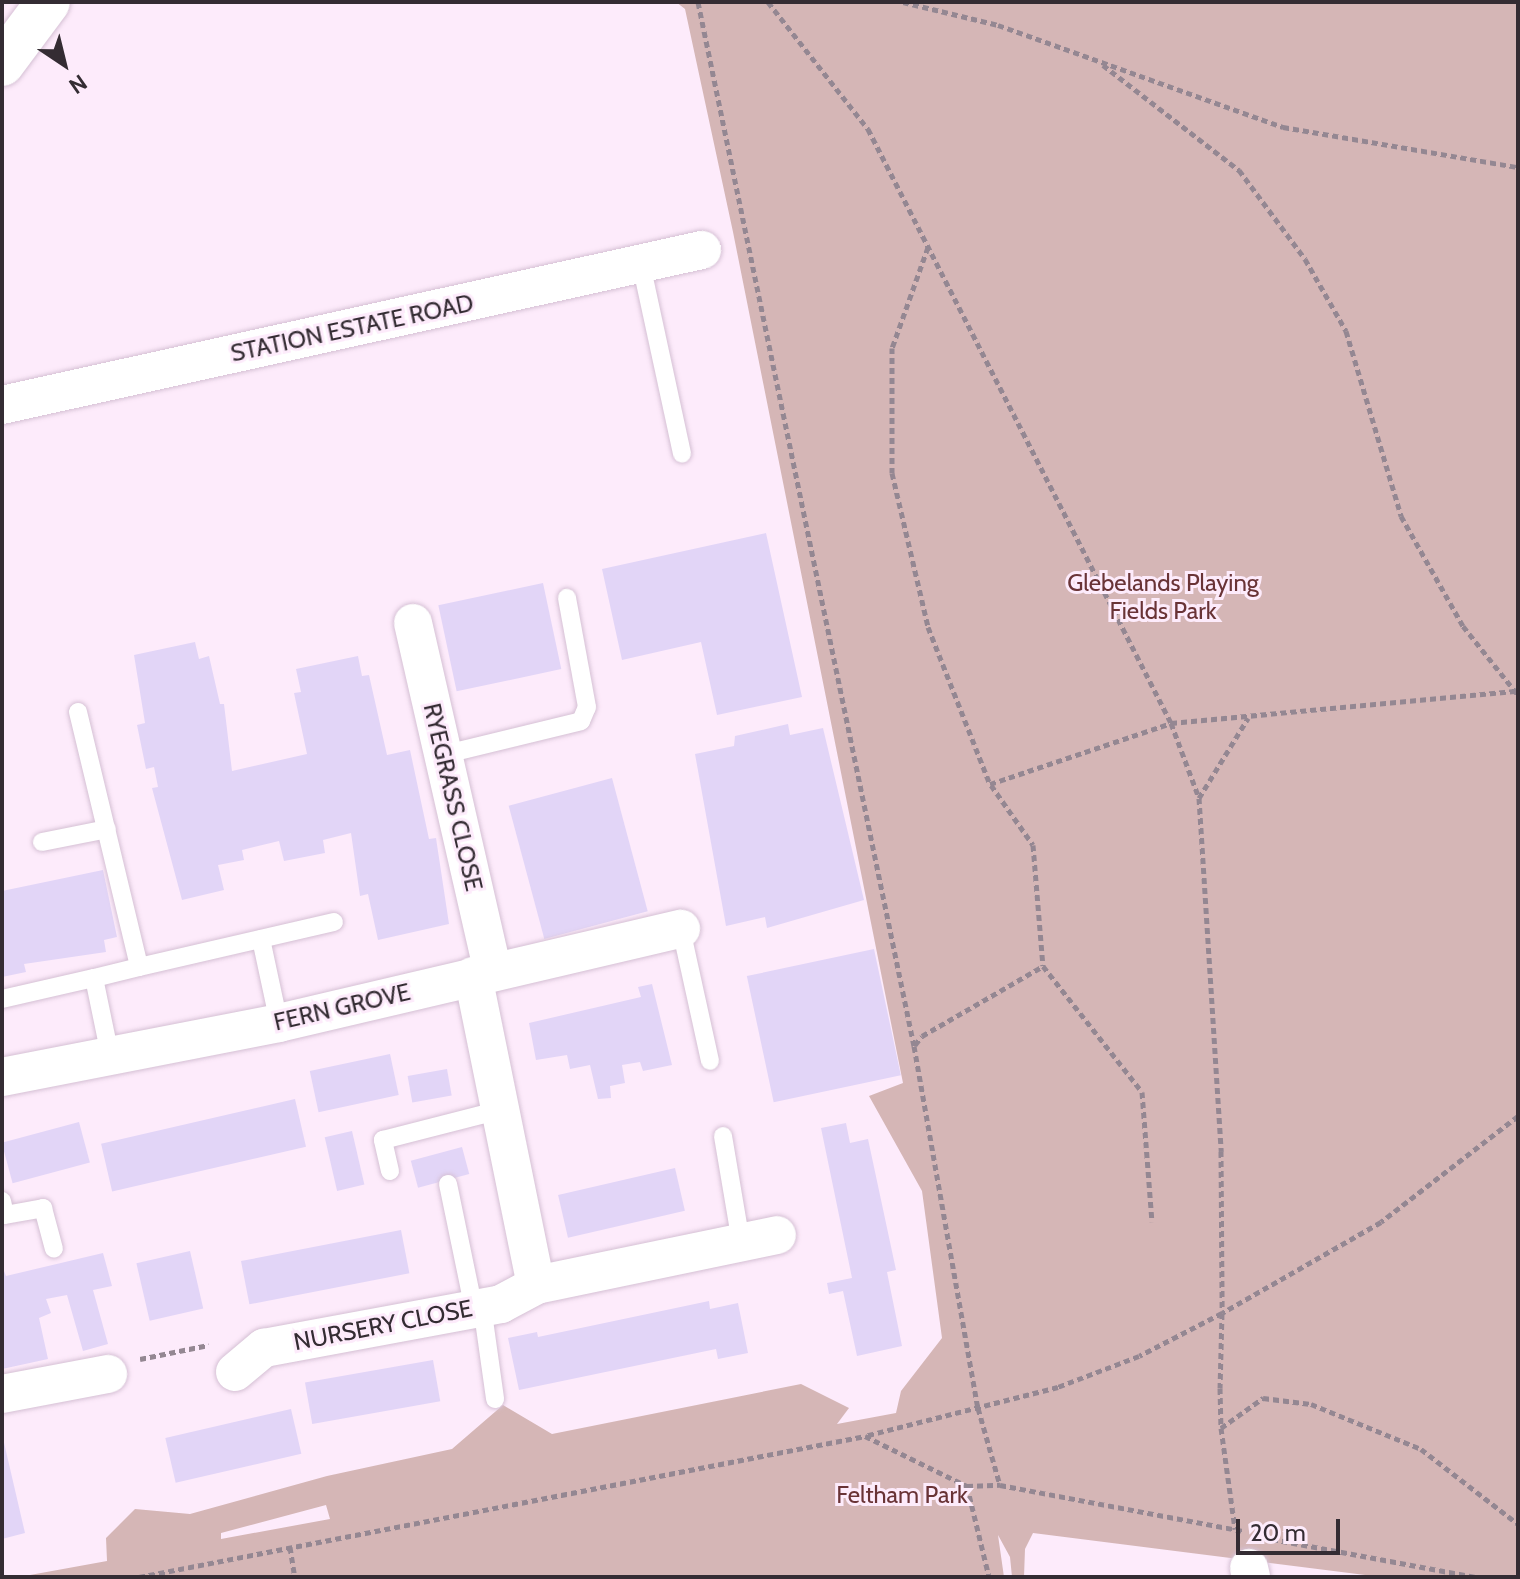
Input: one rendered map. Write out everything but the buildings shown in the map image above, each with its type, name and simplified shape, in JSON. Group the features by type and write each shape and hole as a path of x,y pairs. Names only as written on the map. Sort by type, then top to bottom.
{"main road":[{"path":"2,64 48,2"}],"street":[{"name":"STATION ESTATE ROAD","path":"2,405 702,250"},
{"name":"RYEGRASS CLOSE","path":"413,623 442,755 483,974"},
{"name":"FERN GROVE","path":"2,1077 279,1023 681,929"},
{"path":"483,974 500,1110 536,1285"},
{"name":"NURSERY CLOSE","path":"235,1372 264,1348 477,1306 501,1304 536,1285 759,1238"},
{"path":"2,1394 108,1374"}],"lane":[{"path":"641,264 682,454"},
{"path":"442,755 581,721 587,707 567,598"},
{"path":"78,712 139,967"},
{"path":"42,842 107,829"},
{"path":"2,999 334,922"},
{"path":"681,929 710,1061"},
{"path":"261,939 279,1023"},
{"path":"94,978 110,1055"},
{"path":"390,1171 383,1140 500,1110"},
{"path":"723,1136 759,1238"},
{"path":"448,1184 495,1399"},
{"path":"2,1201 5,1215 43,1208 54,1249"}],"path":[{"path":"698,2 914,1046 978,1408 1000,1485"},
{"path":"768,2 868,129 1171,723 1199,798 1221,1151 1221,1428 1235,1529 1254,1554 1475,1577"},
{"path":"903,2 998,25 1283,127 1518,167"},
{"path":"1103,65 1239,170 1305,259 1346,331 1401,516 1463,626 1516,692"},
{"path":"928,246 892,348 892,473 928,627 990,784 1033,845 1043,966 1142,1092 1152,1222"},
{"path":"990,784 1171,723 1516,692"},
{"path":"1199,798 1248,718"},
{"path":"914,1046 922,1036 1043,966"},
{"path":"139,1577 865,1436 1058,1387 1139,1356 1222,1313 1381,1222 1518,1116"},
{"path":"108,1374 126,1361 212,1344 235,1372"},
{"path":"1221,1428 1263,1398 1311,1404 1421,1449 1518,1524"},
{"path":"865,1436 967,1486 1000,1485 1235,1529"},
{"path":"967,1486 989,1577"},
{"path":"290,1547 295,1577"}],"green space":[{"name":"Glebelands Playing Fields Park","path":"676,2 1518,2 1518,1577 1381,1577 1033,1533 1025,1549 1024,1577 1012,1577 1010,1557 998,1535 1004,1577 19,1577 107,1561 106,1538 135,1509 190,1514 327,1476 452,1449 503,1405 552,1434 801,1384 849,1408 837,1424 896,1413 901,1391 942,1338 922,1191 869,1096 903,1083 733,232 685,9","holes":["326,1505 330,1519 221,1539 221,1533"]}],"park label":[{"name":"Feltham Park","path":"902,1495"}]}
